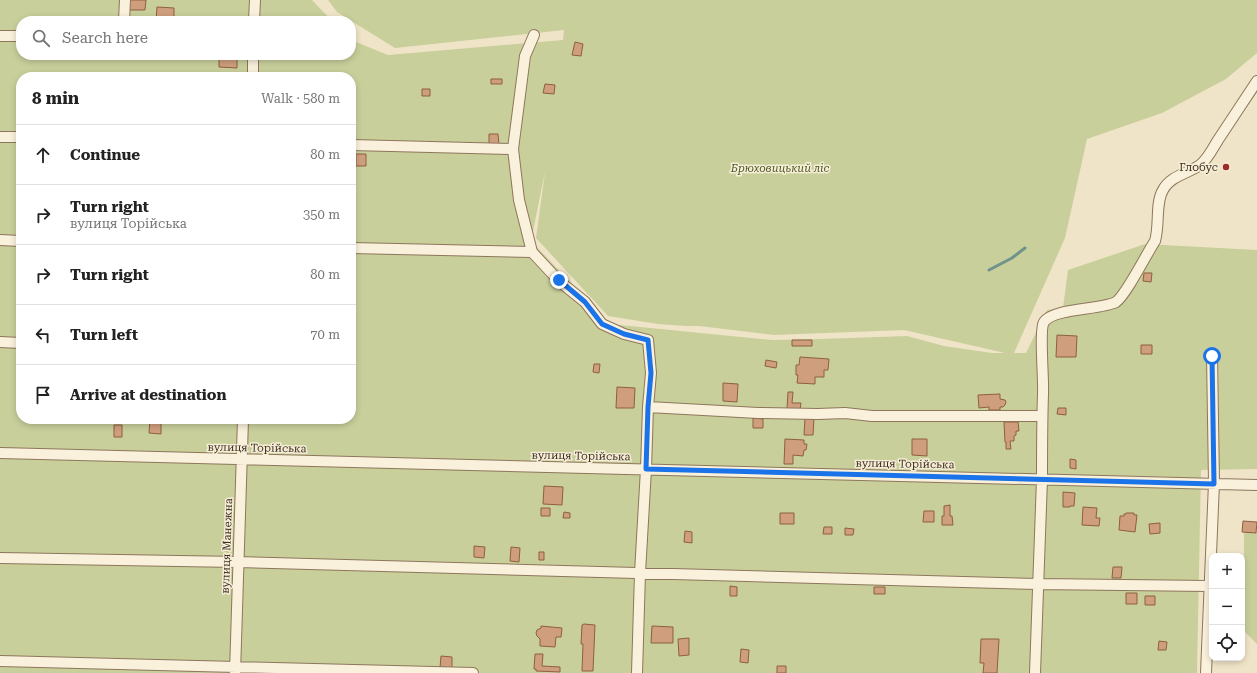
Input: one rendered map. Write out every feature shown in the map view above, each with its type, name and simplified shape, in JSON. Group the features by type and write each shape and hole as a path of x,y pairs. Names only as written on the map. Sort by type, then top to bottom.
{"street":[{"path":"124,0 124,16"},
{"path":"254,16 255,0"},
{"path":"534,35 525,56 513,149 519,200 532,252 559,280 585,302 602,324 624,334 648,340 651,373 640,573 637,673"},
{"path":"0,36 16,36"},
{"path":"253,60 253,72"},
{"path":"1035,673 1042,479 1042,416 1044,386 1042,332 1044,321 1055,315 1109,305 1119,299 1128,287 1155,241 1158,233 1159,204 1163,189 1178,176 1201,164 1257,81"},
{"path":"0,137 16,137"},
{"path":"356,145 513,149"},
{"path":"0,240 16,240"},
{"path":"356,248 532,252"},
{"path":"0,342 16,343"},
{"path":"1211,553 1214,484 1212,356"},
{"path":"648,407 758,413 846,413 872,416 1042,416"},
{"name":"вулиця Манежна","path":"235,670 243,424"},
{"name":"вулиця Торійська","path":"0,453 1257,485"},
{"path":"0,558 238,562 1038,584 1209,586 1206,673"},
{"path":"0,661 235,670 473,673"}],"green space":[{"name":"Брюховицький ліс","path":"0,0 312,0 327,16 16,16 16,60 356,60 356,42 388,55 563,40 564,30 395,48 356,24 356,16 343,16 337,12 328,0 1257,0 1257,53 1226,79 1162,113 1087,139 1065,238 1014,353 1026,353 1047,310 1063,308 1068,270 1145,244 1257,250 1257,469 1201,470 1197,673 0,673","holes":["545,172 536,238 608,316 658,324 699,326 774,335 904,330 1005,353 992,353 944,346 907,336 772,340 610,324 531,241"]},
{"path":"1244,531 1257,532 1257,644 1245,632"}],"building":[{"path":"128,0 146,0 145,10 128,10"},
{"path":"157,7 174,8 174,16 156,16"},
{"path":"575,42 583,44 581,56 572,55"},
{"path":"219,60 237,60 237,68 219,67"},
{"path":"491,79 502,79 502,84 491,84"},
{"path":"545,84 555,85 554,94 543,93"},
{"path":"422,89 430,89 430,96 422,96"},
{"path":"489,134 498,134 499,144 489,144"},
{"path":"356,154 366,154 366,166 356,166"},
{"path":"1144,273 1152,273 1151,282 1143,281"},
{"path":"1057,335 1077,336 1076,357 1056,357"},
{"path":"792,340 812,340 812,346 792,346"},
{"path":"1141,345 1152,345 1152,354 1141,354"},
{"path":"800,357 829,359 828,370 824,370 824,377 815,377 815,384 797,383 798,375 796,375 796,365 799,365"},
{"path":"766,360 777,362 776,368 765,366"},
{"path":"594,364 600,364 599,373 593,372"},
{"path":"723,383 738,384 737,402 723,401"},
{"path":"617,387 635,388 634,408 616,408"},
{"path":"788,392 793,392 792,403 801,403 800,410 787,409"},
{"path":"1000,394 1000,399 1005,400 1006,402 1003,407 1000,407 1000,410 989,410 989,407 979,408 978,395"},
{"path":"1058,408 1066,408 1066,415 1057,414"},
{"path":"753,418 763,419 763,428 753,428"},
{"path":"805,418 814,418 813,435 804,435"},
{"path":"1004,422 1018,422 1019,431 1016,431 1014,441 1010,441 1011,449 1006,449"},
{"path":"150,424 161,424 161,434 149,433"},
{"path":"114,425 122,425 122,437 114,437"},
{"path":"785,439 804,440 804,444 807,444 803,456 793,455 793,464 784,464"},
{"path":"912,439 927,439 927,456 912,455"},
{"path":"1070,459 1076,460 1076,469 1070,468"},
{"path":"544,486 563,487 562,505 543,504"},
{"path":"1063,492 1075,493 1074,506 1063,507"},
{"path":"950,505 950,516 952,516 953,525 942,525 944,506"},
{"path":"1083,507 1097,508 1096,518 1100,518 1099,526 1082,525"},
{"path":"541,508 550,508 550,516 541,516"},
{"path":"924,511 934,511 934,522 923,522"},
{"path":"564,512 570,513 570,518 563,518"},
{"path":"780,513 794,513 794,524 780,524"},
{"path":"1126,513 1134,513 1134,515 1137,515 1135,532 1119,530 1120,516 1124,516"},
{"path":"1243,521 1257,522 1256,533 1242,532"},
{"path":"1160,523 1160,533 1150,534 1149,524"},
{"path":"824,527 832,527 832,534 823,534"},
{"path":"845,528 854,529 853,535 845,535"},
{"path":"685,531 692,532 692,543 684,542"},
{"path":"474,546 485,547 484,558 474,557"},
{"path":"511,547 520,548 519,562 510,561"},
{"path":"539,552 544,552 544,560 539,560"},
{"path":"1113,567 1122,567 1121,578 1112,578"},
{"path":"730,586 737,587 737,596 730,596"},
{"path":"874,587 885,587 885,594 874,594"},
{"path":"1126,593 1137,593 1137,604 1126,604"},
{"path":"1145,596 1155,596 1155,605 1145,605"},
{"path":"582,625 595,625 593,671 582,671 583,644 581,644"},
{"path":"541,626 562,628 561,637 556,637 555,647 540,646 540,639 536,633"},
{"path":"652,626 673,627 673,643 651,643"},
{"path":"689,638 689,655 679,656 678,639"},
{"path":"981,639 999,639 997,673 983,673 984,663 980,663"},
{"path":"1159,641 1167,642 1166,650 1158,650"},
{"path":"741,649 749,650 748,663 740,662"},
{"path":"535,654 543,654 542,666 560,667 560,672 536,671 536,669 534,669"},
{"path":"441,656 452,657 452,669 440,668"},
{"path":"777,666 786,666 786,673 777,673"}],"waterway":[{"path":"989,270 1012,258 1025,248"}],"place":[{"name":"Глобус","path":"1226,167"}],"route":[{"path":"559,280 585,302 602,324 624,334 648,340 651,373 648,407 646,469 1214,484 1212,356"}]}
